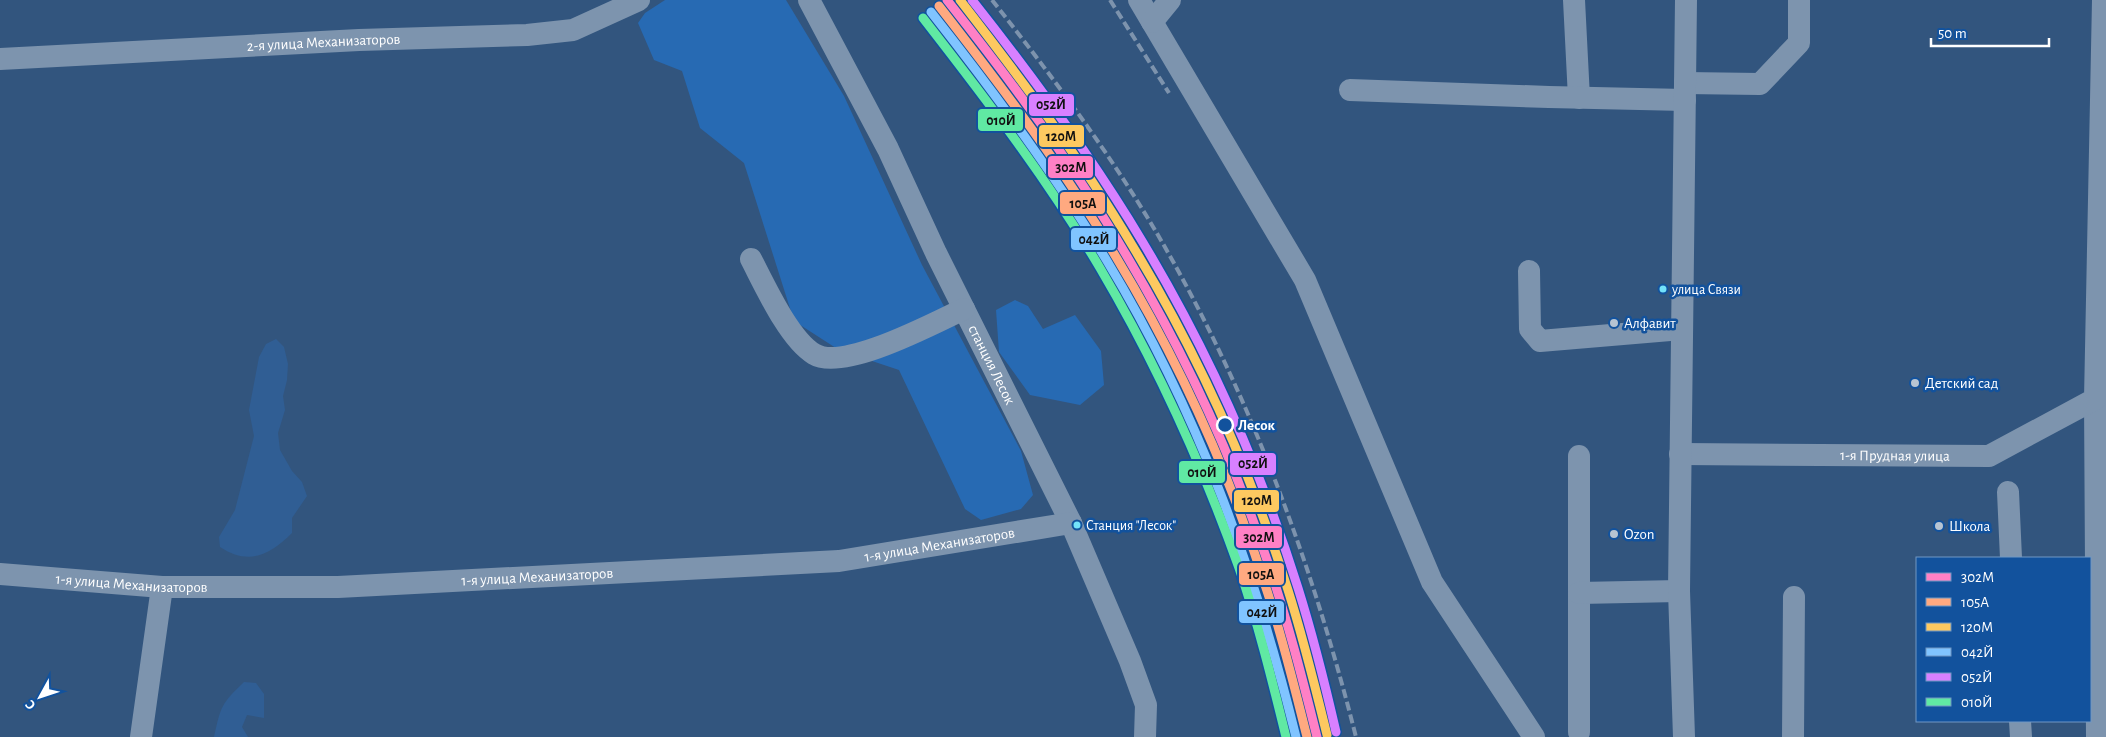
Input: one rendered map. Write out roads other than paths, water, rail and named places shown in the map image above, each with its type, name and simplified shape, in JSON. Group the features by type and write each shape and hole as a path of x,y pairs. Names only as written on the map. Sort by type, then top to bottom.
{"street":[{"name":"2-я улица Механизаторов","path":"0,59 359,40 527,34 574,30 639,0"},
{"name":"станция Лесок","path":"809,0 888,149 964,309 1071,523 1130,661 1146,705 1145,737"},
{"path":"1139,0 1305,280 1432,582 1534,737"},
{"path":"1152,22 1170,0"},
{"path":"1574,0 1579,98"},
{"path":"1684,737 1679,591 1686,0"},
{"path":"1350,90 1579,98 1760,84 1799,42 1799,0"},
{"path":"2096,737 2101,659 2093,628 2094,399 2101,308 2103,0"},
{"path":"751,260 797,339 814,355 831,359 871,351 964,309"},
{"path":"1529,271 1530,329 1540,341 1682,329"},
{"name":"1-я Прудная улица","path":"1680,454 1989,456 2094,399"},
{"path":"1579,456 1579,732"},
{"path":"2008,492 2012,557"},
{"name":"1-я улица Механизаторов","path":"0,574 162,587 338,587 839,561 1071,523"},
{"path":"141,737 162,587"},
{"path":"1579,593 1679,591"},
{"path":"1793,737 1794,597"},
{"path":"2020,722 2021,737"}],"railway":[{"path":"992,0 1062,91 1127,184 1166,249 1197,307 1226,366 1278,487 1320,611 1356,737"},
{"path":"1110,0 1169,93"}],"place":[{"name":"улица Связи","path":"1663,289"},
{"name":"Алфавит","path":"1614,323"},
{"name":"Детский сад","path":"1915,383"},
{"name":"Лесок","path":"1225,425"},
{"name":"Станция \"Лесок\"","path":"1077,525"},
{"name":"Школа","path":"1939,526"},
{"name":"Ozon","path":"1614,534"}]}
